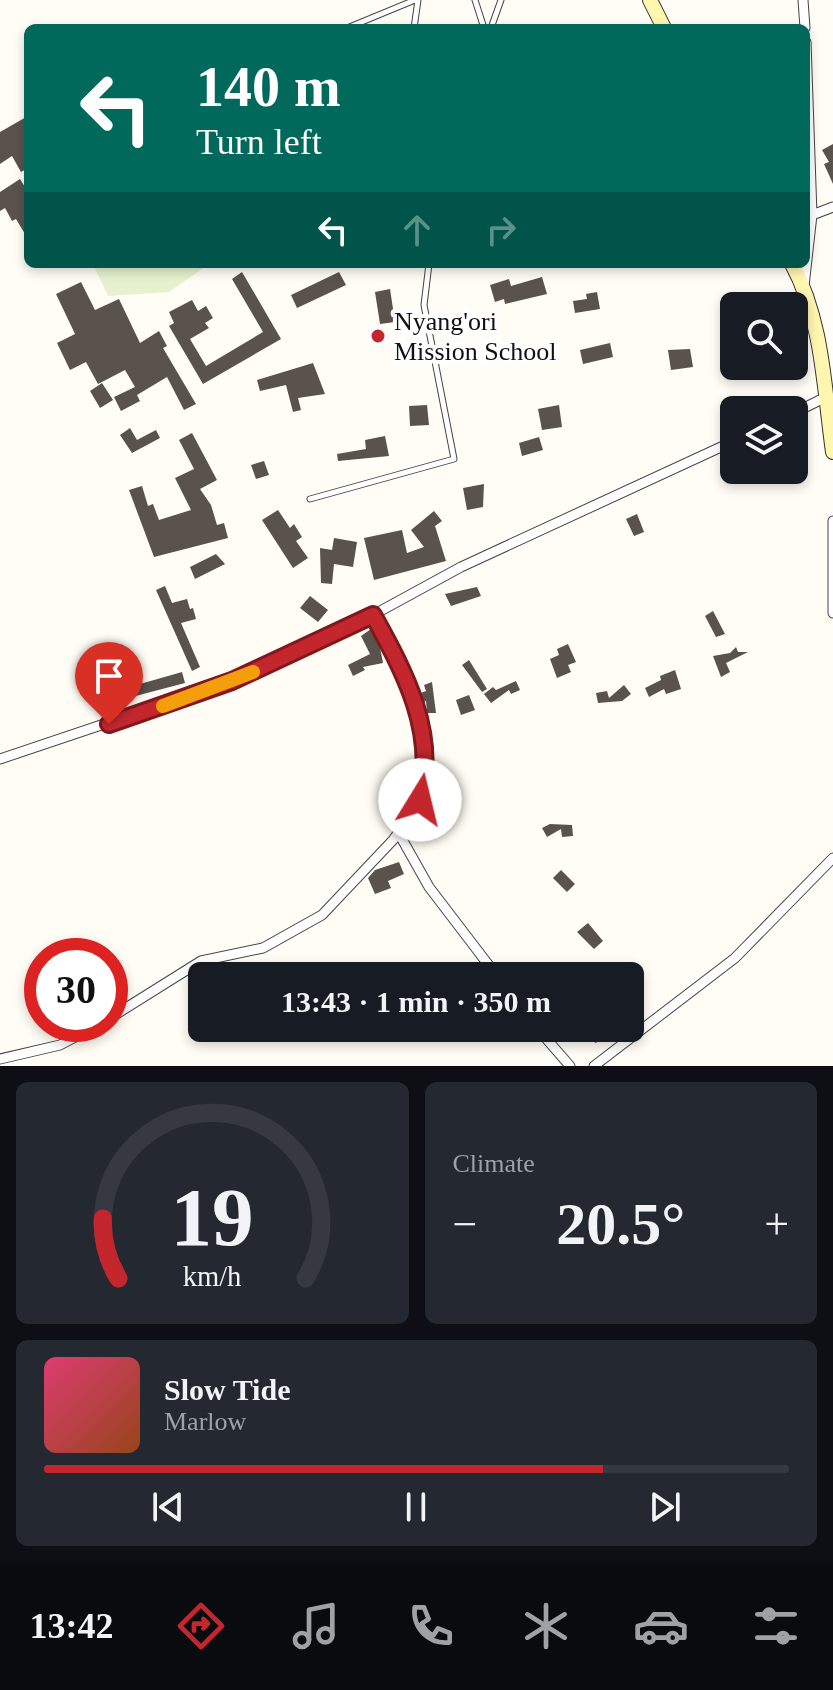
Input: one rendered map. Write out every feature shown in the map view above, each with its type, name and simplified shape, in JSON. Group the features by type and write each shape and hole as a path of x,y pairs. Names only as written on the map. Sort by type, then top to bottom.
{"main road":[{"path":"650,0 662,24"},
{"path":"794,268 804,286 821,355 833,452"}],"street":[{"path":"803,0 805,24"},
{"path":"810,157 810,233"},
{"path":"812,215 833,207"},
{"path":"804,286 806,268"},
{"path":"808,406 826,397"},
{"path":"0,759 192,697 373,615 461,567 720,447"},
{"path":"833,521 833,613"},
{"path":"128,1007 201,961 263,948 322,915 398,832 420,800 425,772 424,739 400,663 373,615"},
{"path":"398,832 429,887 486,962"},
{"path":"594,1066 735,958 833,858"},
{"path":"0,1059 66,1042"},
{"path":"549,1042 570,1066"}],"lane":[{"path":"357,24 416,0 414,24"},
{"path":"475,0 483,24"},
{"path":"492,24 501,0"},
{"path":"310,499 454,459 424,305 429,268"}],"green space":[{"path":"95,268 203,268 169,292 108,296"}],"building":[{"path":"24,118 24,170 21,172 12,156 0,164 0,132"},
{"path":"833,144 833,184 824,164 829,162 822,150"},
{"path":"20,179 24,186 24,232 16,219 12,221 5,208 0,211 0,192"},
{"path":"242,272 281,339 203,384 169,326 174,323 169,312 192,300 198,311 206,306 213,318 205,323 209,328 190,339 206,366 263,332 232,279"},
{"path":"339,272 346,285 297,308 291,295"},
{"path":"542,277 547,294 505,304 504,299 495,302 490,285 509,279 511,286"},
{"path":"81,282 95,310 119,299 140,343 159,331 167,346 163,348 196,404 184,410 167,377 137,395 140,401 121,411 114,397 135,387 125,370 98,384 86,362 70,370 57,343 75,334 56,294"},
{"path":"390,289 395,322 380,324 375,292"},
{"path":"597,292 600,309 575,313 573,301 587,299 586,294"},
{"path":"610,343 613,357 583,364 580,350"},
{"path":"690,349 693,367 671,370 668,350"},
{"path":"313,363 325,394 298,398 301,410 293,412 286,385 260,391 257,380"},
{"path":"102,383 113,400 100,408 90,391"},
{"path":"427,405 429,425 410,426 409,406"},
{"path":"559,405 562,427 542,430 538,409"},
{"path":"130,428 137,440 156,430 160,438 132,453 120,435"},
{"path":"192,433 217,480 200,489 211,505 217,525 224,523 228,538 154,557 129,490 142,486 148,506 153,504 159,520 191,510 175,478 194,469 179,440"},
{"path":"385,436 389,456 338,461 337,454 366,449 365,440"},
{"path":"539,437 543,450 522,456 519,443"},
{"path":"264,461 269,475 256,479 251,465"},
{"path":"484,484 483,507 467,510 463,488"},
{"path":"278,510 290,528 294,524 302,537 296,541 308,558 293,568 262,520"},
{"path":"434,511 442,521 435,526 446,561 374,580 364,538 402,530 407,553 424,547 411,530"},
{"path":"637,514 644,532 634,536 626,519"},
{"path":"334,538 357,542 353,567 334,564 332,584 321,583 320,548 332,550"},
{"path":"216,554 225,564 195,579 190,567"},
{"path":"165,586 172,603 187,599 190,609 193,608 196,619 181,623 200,667 192,671 156,590"},
{"path":"477,587 481,596 451,606 445,594"},
{"path":"310,596 328,610 318,622 300,608"},
{"path":"713,611 725,634 716,637 705,616"},
{"path":"371,629 379,642 383,663 363,667 365,670 353,676 348,665 370,654 361,636"},
{"path":"568,644 576,662 568,665 571,672 557,678 550,659 559,655 557,649"},
{"path":"736,647 738,652 748,652 726,663 730,672 721,677 713,656 730,653"},
{"path":"469,660 487,689 482,692 462,665"},
{"path":"96,661 112,692 182,672 185,683 128,698 105,710 84,667"},
{"path":"675,670 681,689 666,694 664,689 649,697 645,688 661,680 660,676"},
{"path":"516,681 520,690 511,694 509,690 491,703 484,694 493,687 496,690"},
{"path":"432,682 436,713 427,713 426,701 420,703 418,694 426,691 424,685"},
{"path":"624,685 631,694 622,701 598,703 596,693 607,691 609,698"},
{"path":"469,695 475,710 461,715 456,700"},
{"path":"550,824 572,825 573,836 562,837 561,829 547,837 542,828"},
{"path":"399,862 404,874 388,881 391,888 375,894 368,878 375,870"},
{"path":"561,870 575,884 567,892 553,878"},
{"path":"588,923 603,941 594,949 577,932"}],"slow traffic":[{"path":"163,706 253,672"}],"place":[{"name":"Nyang'ori Mission School","path":"378,336"}],"route":[{"path":"109,724 232,681 373,615 400,663 413,695 426,756 420,800"}]}
